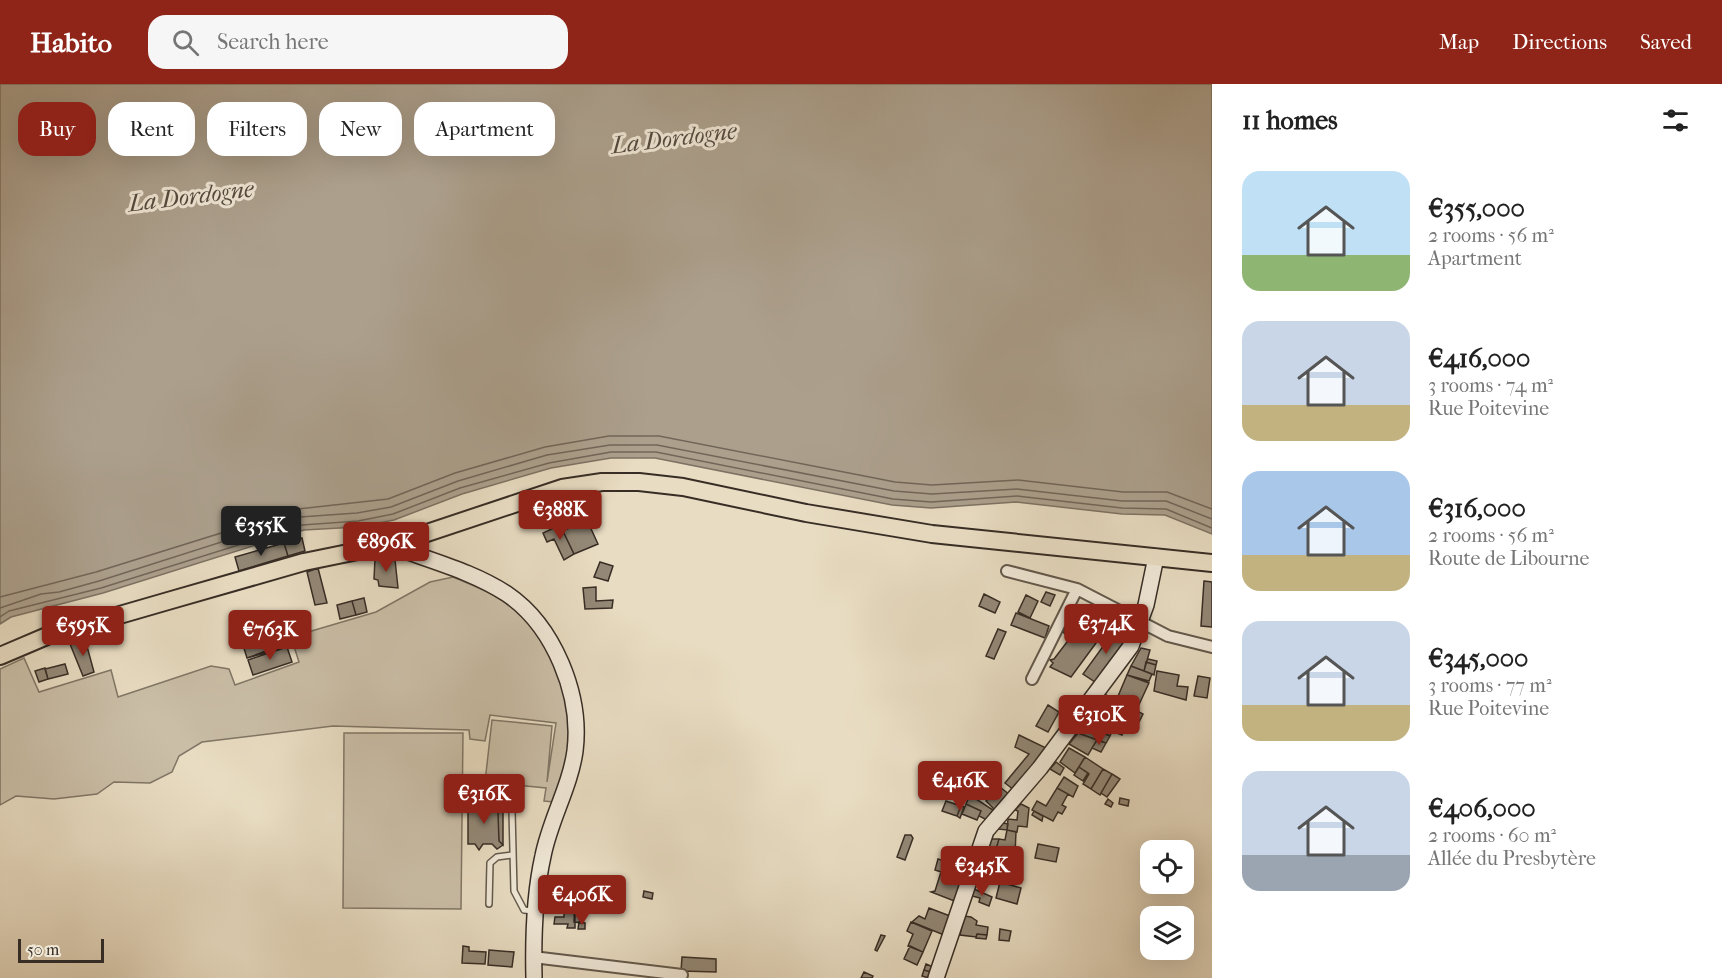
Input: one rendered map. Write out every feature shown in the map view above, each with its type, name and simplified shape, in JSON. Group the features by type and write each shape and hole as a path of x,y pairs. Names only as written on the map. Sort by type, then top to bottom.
{"main road":[{"path":"0,656 47,636 270,571 397,543 562,488 602,482 639,482 683,487 806,513 932,534 1212,563"}],"street":[{"path":"397,543 403,550 470,574 508,595 537,622 564,672 573,708 575,751 543,854 535,911 534,978"},
{"path":"936,978 986,831 1047,759 1131,646 1141,624 1156,558"},
{"path":"1007,571 1077,589 1168,636 1212,647"},
{"path":"1032,679 1077,589"},
{"path":"534,957 682,975"}],"lane":[{"path":"512,811 514,891 518,903 524,910 535,911"},
{"path":"489,904 490,863 497,857 512,855"}],"shaded area":[{"path":"453,577 477,587 514,609 542,639 552,657 566,697 569,717 566,764 554,802 544,801 546,788 485,782 492,720 552,726 547,782 556,723 490,715 485,741 470,739 469,730 333,726 202,742 179,756 172,772 150,783 114,782 97,794 54,799 16,796 0,805 0,669 24,658 39,692 111,670 118,697 211,666 229,669 235,685 299,662 291,637 376,612 430,582"},
{"path":"344,733 463,733 461,909 343,908"}],"water":[{"name":"La Dordogne","path":"0,84 1212,84 1212,534 1165,515 1122,514 1016,502 931,508 892,505 655,458 611,458 551,468 462,494 394,520 358,527 304,530 103,593 11,617 0,624"}],"building":[{"path":"587,520 598,544 574,554 560,525 564,523 567,529"},
{"path":"560,525 574,554 564,560 554,539 547,542 543,533"},
{"path":"302,538 305,551 288,556 284,543"},
{"path":"284,543 288,556 239,571 235,557"},
{"path":"375,559 395,560 398,588 379,586 378,580 374,579"},
{"path":"600,562 613,566 608,581 594,577"},
{"path":"318,568 327,603 315,605 307,572"},
{"path":"1204,581 1212,582 1212,627 1201,626"},
{"path":"596,587 596,601 613,600 612,608 585,609 583,588"},
{"path":"1046,592 1055,595 1050,606 1041,602"},
{"path":"984,594 1000,602 995,613 979,606"},
{"path":"1026,595 1038,601 1030,618 1018,612"},
{"path":"364,598 367,612 356,615 352,601"},
{"path":"352,601 356,615 340,619 337,605"},
{"path":"1081,611 1110,624 1071,677 1050,667 1053,663 1050,660 1054,659 1070,638 1063,632 1074,616 1077,618"},
{"path":"1016,613 1049,626 1045,638 1011,625"},
{"path":"278,620 285,644 247,658 239,632"},
{"path":"1117,627 1129,636 1095,682 1083,674"},
{"path":"998,629 1006,632 994,659 986,656"},
{"path":"85,639 94,672 83,676 70,644"},
{"path":"285,644 287,647 247,658"},
{"path":"287,647 292,662 253,675 248,660"},
{"path":"1141,648 1150,650 1144,671 1131,666"},
{"path":"1148,659 1157,661 1156,665 1146,662"},
{"path":"1146,662 1156,665 1154,675 1144,671"},
{"path":"65,664 68,674 48,679 45,669"},
{"path":"1131,666 1152,674 1149,681 1127,675"},
{"path":"45,668 48,679 39,682 35,671"},
{"path":"1157,671 1179,675 1177,686 1188,687 1186,700 1154,691"},
{"path":"1127,675 1149,683 1136,711 1116,701"},
{"path":"1198,676 1210,678 1207,698 1194,696"},
{"path":"1106,695 1143,714 1137,726 1116,714 1114,719 1098,711"},
{"path":"1048,705 1059,712 1048,732 1036,726"},
{"path":"1095,709 1114,719 1111,726 1100,721 1097,727 1085,722"},
{"path":"1100,721 1114,727 1112,731 1097,727"},
{"path":"1085,722 1112,731 1110,736 1100,732 1099,735 1081,727"},
{"path":"1081,727 1099,735 1100,732 1110,736 1106,743 1078,733"},
{"path":"1114,727 1124,731 1122,735 1112,731"},
{"path":"1078,733 1097,740 1088,755 1069,744"},
{"path":"1019,735 1048,749 1014,790 1005,783 1029,754 1015,747"},
{"path":"1097,740 1106,743 1101,752 1092,748"},
{"path":"1069,748 1085,757 1075,773 1060,762"},
{"path":"1085,757 1103,769 1091,789 1083,784 1089,774 1079,767"},
{"path":"1056,762 1064,768 1060,775 1050,769"},
{"path":"966,764 994,776 992,781 1000,787 993,797 986,792 989,787 961,774"},
{"path":"1079,767 1088,773 1083,781 1074,775"},
{"path":"1103,769 1112,774 1100,795 1091,789"},
{"path":"961,774 989,787 986,793 980,790 978,795 957,784"},
{"path":"1112,774 1120,779 1107,797 1101,793"},
{"path":"1064,777 1078,786 1073,797 1057,788"},
{"path":"1000,787 1010,795 996,811 986,801"},
{"path":"1057,788 1068,794 1062,805 1066,807 1062,814 1058,812 1053,821 1032,810 1037,801 1046,806"},
{"path":"980,790 990,794 988,798 979,793"},
{"path":"970,795 993,810 987,820 979,816 981,811 966,804"},
{"path":"1120,798 1129,800 1128,806 1119,804"},
{"path":"1108,799 1113,803 1111,807 1105,804"},
{"path":"946,801 961,806 957,816 942,811"},
{"path":"478,803 498,803 503,810 498,813 499,841 503,845 497,849 492,844 483,844 479,850 475,844 468,844 468,807 478,807"},
{"path":"966,804 981,811 977,820 962,814"},
{"path":"1021,804 1029,808 1027,827 1018,826 1017,832 1007,830 1008,819 1017,820 1018,811 1015,810"},
{"path":"961,806 964,807 960,818 957,816"},
{"path":"503,810 503,845 499,841 498,813"},
{"path":"1034,811 1043,816 1042,821 1032,815"},
{"path":"1003,823 1008,824 1007,830 998,829"},
{"path":"1007,830 1016,832 1015,854 995,852 999,839 1005,840"},
{"path":"905,835 911,835 913,838 905,860 897,857"},
{"path":"991,839 999,839 993,860 984,859"},
{"path":"1038,844 1059,848 1056,862 1035,858"},
{"path":"938,859 964,867 960,878 935,870"},
{"path":"941,872 964,879 957,902 931,892 935,891"},
{"path":"1000,882 1021,888 1017,904 996,898"},
{"path":"591,886 608,888 605,904 588,903"},
{"path":"974,889 992,897 989,906 979,902 980,898 972,896"},
{"path":"644,891 653,893 652,899 643,897"},
{"path":"558,894 575,895 574,910 556,909"},
{"path":"575,895 589,897 583,923 574,922"},
{"path":"929,908 950,916 944,935 912,922 919,916 925,919"},
{"path":"564,909 575,910 575,928 567,928 568,924 554,924 555,917 564,917"},
{"path":"964,916 977,921 976,925 988,927 987,935 977,934 976,937 960,935"},
{"path":"579,922 585,923 585,929 578,929"},
{"path":"911,922 932,931 923,952 908,946 913,934 907,931"},
{"path":"1000,929 1011,931 1009,941 999,940"},
{"path":"977,934 987,935 986,939 976,938"},
{"path":"881,935 885,936 877,951 875,950"},
{"path":"463,946 469,947 469,951 486,952 485,964 462,963"},
{"path":"910,946 923,952 917,965 904,959"},
{"path":"489,950 514,952 512,967 488,965"},
{"path":"682,957 716,959 716,972 681,971"},
{"path":"926,964 933,967 931,972 924,970"},
{"path":"924,970 931,972 929,978 922,976"},
{"path":"864,972 873,976 872,978 861,978"}]}
